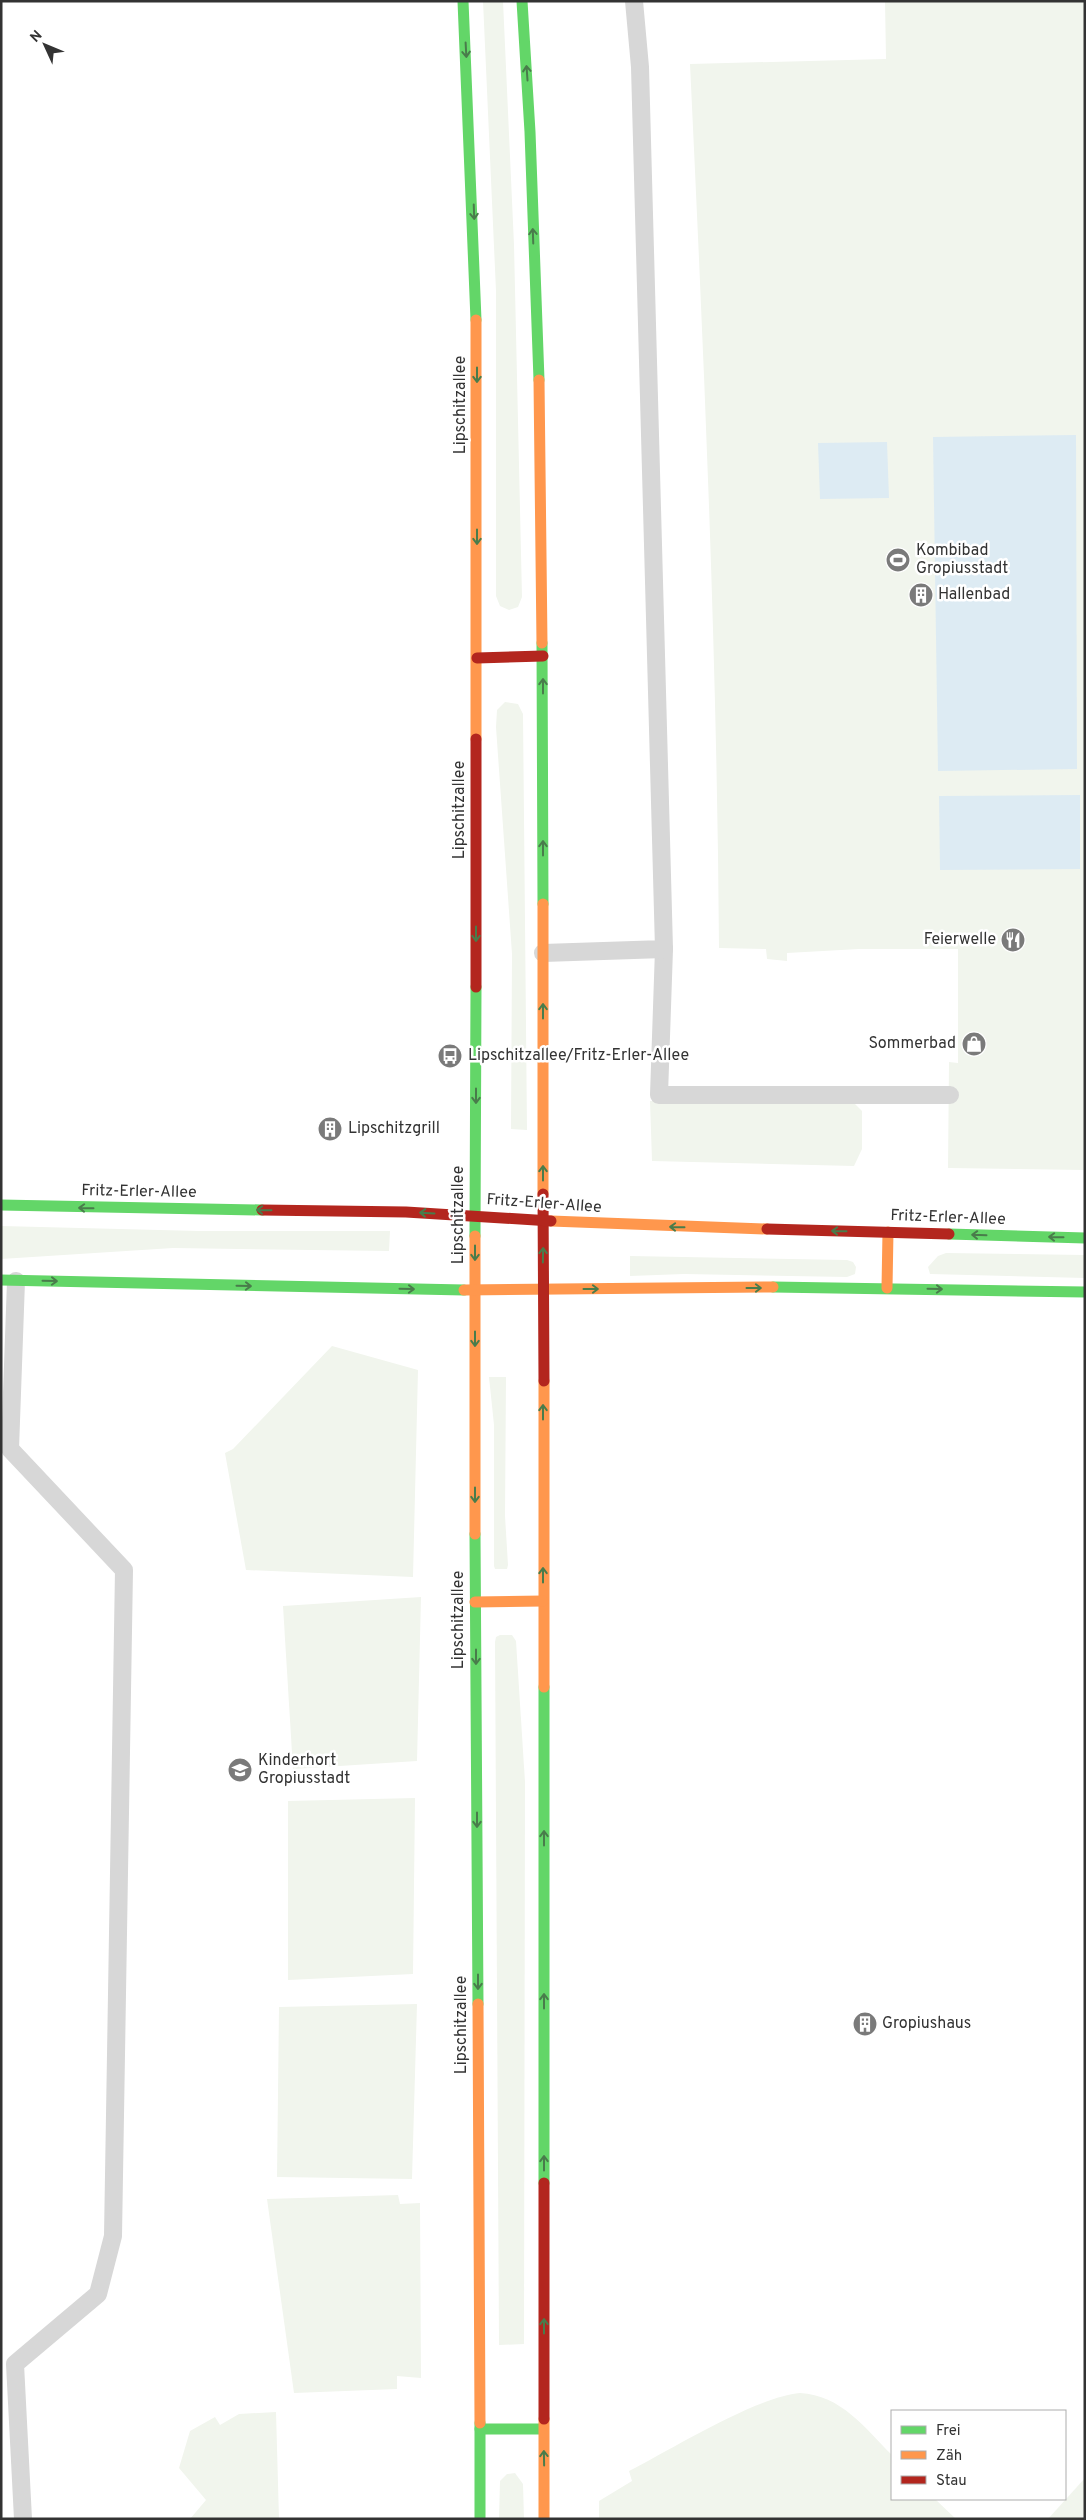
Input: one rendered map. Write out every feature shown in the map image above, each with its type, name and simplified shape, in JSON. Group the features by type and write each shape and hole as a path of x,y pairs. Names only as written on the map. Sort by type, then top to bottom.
{"street":[{"name":"Lipschitzallee","path":"462,1 473,197 477,339 475,1602 480,2519"},
{"path":"522,1 528,92 535,284 543,656 544,2519"},
{"path":"477,658 543,656"},
{"name":"Fritz-Erler-Allee","path":"1,1205 406,1212 476,1215 543,1222 1085,1238"},
{"path":"887,1288 888,1232"},
{"path":"8,1281 475,1290 887,1288 1085,1292"},
{"path":"475,1602 543,1601"},
{"path":"480,2429 543,2428"}],"lane":[{"path":"634,1 640,67 664,949 659,1095 950,1095"},
{"path":"543,953 664,949"},
{"path":"8,1281 10,1449 124,1570 113,2236 98,2294 14,2364 23,2519"}],"shaded area":[{"path":"483,1 503,1 514,245 522,597 518,607 509,610 500,606 496,596 496,291"},
{"name":"Kombibad Gropiusstadt","path":"885,1 1085,1 1085,1170 948,1168 949,1062 958,1063 958,949 859,949 787,953 787,961 767,959 766,949 719,948 713,616 690,64 886,59"},
{"path":"1076,435 1077,769 938,771 933,437"},
{"path":"887,442 889,498 820,499 818,443"},
{"path":"505,702 518,704 523,714 527,1130 511,1129 512,954 496,727 497,710"},
{"path":"1080,795 1080,869 940,870 939,796"},
{"path":"650,1101 855,1104 862,1111 862,1149 854,1166 652,1161"},
{"path":"1,1226 199,1231 390,1231 389,1251 173,1248 1,1259"},
{"path":"946,1253 1085,1255 1085,1278 930,1274 928,1267 938,1256"},
{"path":"630,1256 847,1260 853,1262 856,1267 855,1274 847,1277 684,1274 630,1276"},
{"path":"332,1346 418,1370 413,1577 246,1570 225,1453 233,1449"},
{"path":"489,1377 506,1377 505,1516 507,1569 495,1569 494,1566 494,1425"},
{"path":"421,1597 417,1761 293,1769 283,1606"},
{"path":"512,1635 516,1641 525,1782 524,2344 499,2345 495,1642 496,1637"},
{"path":"415,1798 413,1974 288,1980 288,1801"},
{"path":"417,2004 412,2179 277,2177 279,2007"},
{"path":"398,2195 400,2204 420,2203 421,2378 397,2376 397,2389 294,2393 267,2199"},
{"path":"800,2393 815,2395 840,2406 862,2424 891,2454 891,2500 936,2500 956,2519 599,2519 599,2501 632,2481 629,2471 714,2425 760,2404"},
{"path":"276,2412 279,2519 190,2519 206,2500 179,2468 190,2431 215,2417 220,2425 239,2414"},
{"path":"515,2473 523,2484 524,2519 499,2519 500,2481 507,2474"},
{"path":"1085,2478 1085,2519 1048,2519"}],"traffic: fast":[{"path":"463,1 476,320"},
{"path":"522,1 530,132 539,380"},
{"path":"542,643 543,904"},
{"path":"475,1236 476,987"},
{"path":"1,1205 262,1210"},
{"path":"949,1234 1085,1238"},
{"path":"1,1280 464,1290"},
{"path":"773,1287 1085,1292"},
{"path":"475,1534 478,2004"},
{"path":"544,1687 544,2183"},
{"path":"480,2423 480,2519"},
{"path":"480,2429 543,2429"}],"traffic: slow":[{"path":"476,320 476,739"},
{"path":"539,380 542,643"},
{"path":"543,904 543,1194"},
{"path":"551,1221 767,1229"},
{"path":"887,1288 888,1232"},
{"path":"475,1236 475,1534"},
{"path":"464,1290 773,1287"},
{"path":"544,1381 544,1687"},
{"path":"475,1602 543,1601"},
{"path":"478,2004 480,2423"},
{"path":"544,2419 544,2519"}],"traffic: jam":[{"path":"477,658 543,656"},
{"path":"476,739 476,987"},
{"path":"543,1194 544,1381"},
{"path":"262,1210 406,1212 551,1221"},
{"path":"767,1229 949,1234"},
{"path":"544,2183 544,2419"}],"place":[{"name":"Kombibad Gropiusstadt","path":"898,560"},
{"name":"Hallenbad","path":"921,595"},
{"name":"Feierwelle","path":"1013,940"},
{"name":"Sommerbad","path":"974,1044"},
{"name":"Lipschitzallee/Fritz-Erler-Allee","path":"450,1056"},
{"name":"Lipschitzgrill","path":"330,1129"},
{"name":"Kinderhort Gropiusstadt","path":"240,1770"},
{"name":"Gropiushaus","path":"865,2024"}]}
